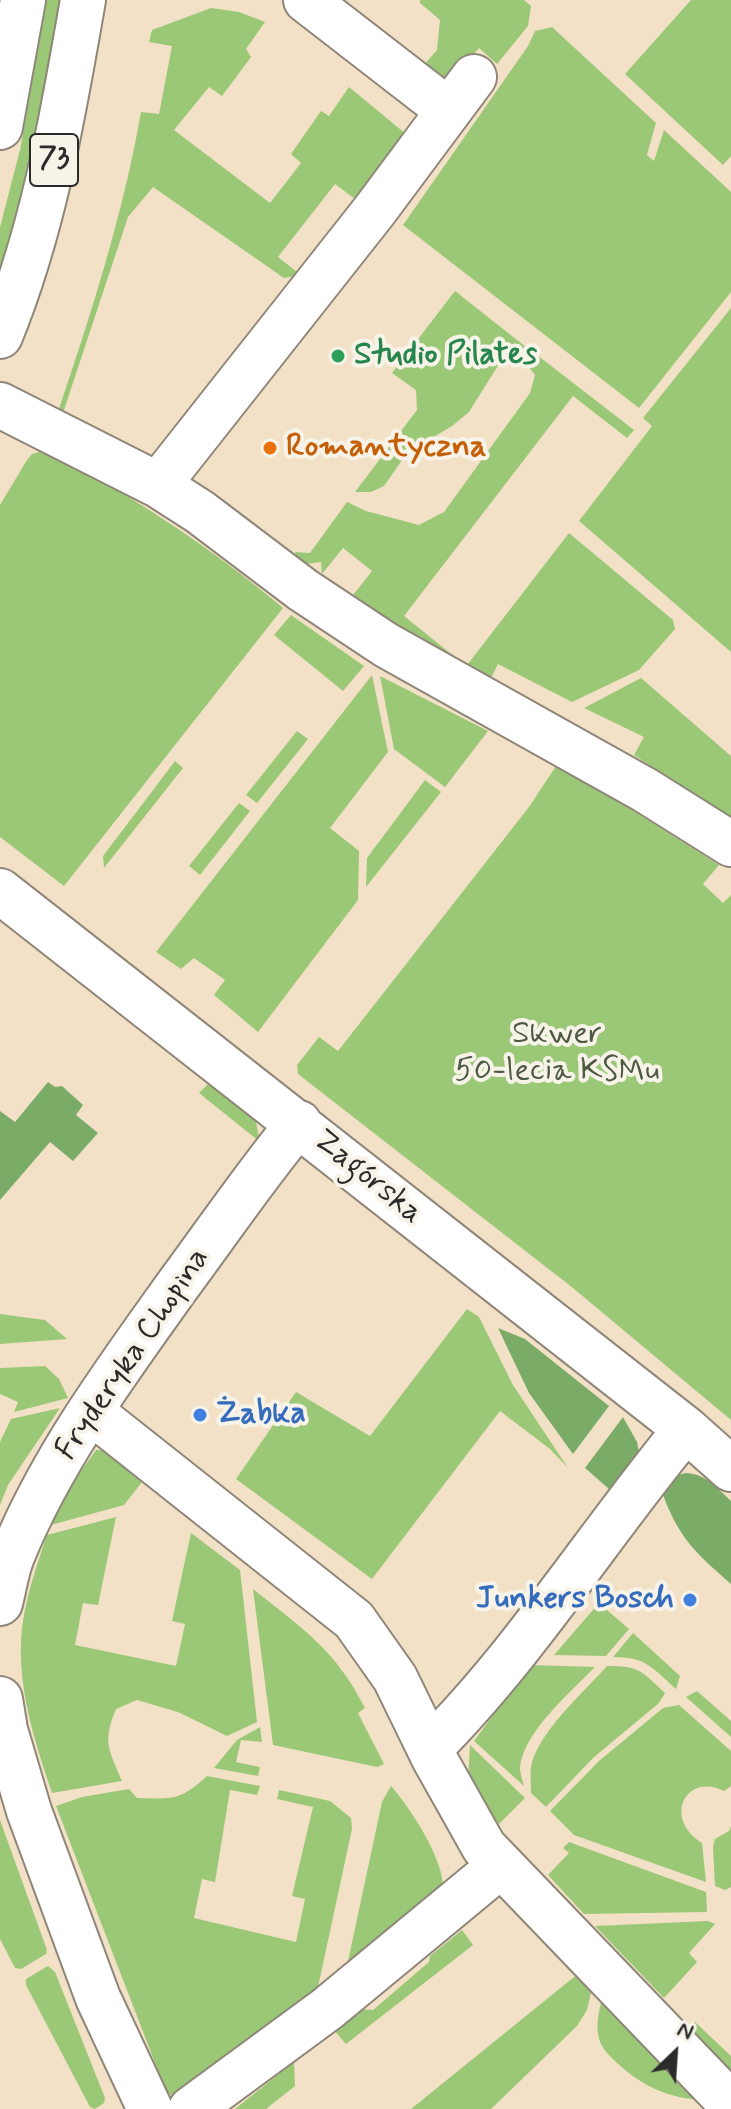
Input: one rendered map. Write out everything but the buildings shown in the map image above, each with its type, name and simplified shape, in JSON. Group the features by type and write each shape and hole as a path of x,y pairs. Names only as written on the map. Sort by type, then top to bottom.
{"street":[{"name":"73","path":"0,127 23,0"},
{"name":"73","path":"0,336 29,259 49,186 83,0"},
{"path":"158,485 375,210 461,94 306,0"},
{"path":"0,405 158,485 200,512 303,590 386,645 645,790 731,844"},
{"name":"Zagórska","path":"0,891 299,1123 686,1429 731,1469"},
{"name":"Fryderyka Chopina","path":"0,1603 11,1558 35,1507 90,1411 117,1369 299,1123"},
{"path":"90,1411 354,1620 395,1678 484,1847 731,2104"},
{"path":"430,1748 506,1661 686,1429"},
{"path":"0,1699 5,1730 29,1811 98,1998 150,2109"},
{"path":"191,2109 327,2009 500,1866"}],"green space":[{"path":"47,0 62,0 31,167 0,279 0,227 20,150"},
{"path":"420,0 524,0 531,6 528,26 497,64 479,48 452,74 437,77 417,73 437,50 440,20"},
{"path":"691,0 731,0 731,156 723,165 625,74"},
{"path":"211,8 239,12 265,22 246,49 251,57 222,96 209,87 174,130 270,203 301,163 291,154 321,111 329,116 349,87 406,134 359,202 335,184 278,257 301,275 284,278 153,187 128,217 62,416 58,412 116,226 141,112 159,114 172,46 149,42 152,30"},
{"path":"552,27 656,123 647,155 654,161 664,130 731,192 731,292 639,408 403,225 528,46 535,31"},
{"path":"455,291 531,351 522,362 514,358 499,364 469,412 407,453 384,486 371,492 355,492 417,410 416,390 392,373"},
{"path":"731,308 731,652 579,521 652,426 643,418"},
{"path":"537,355 634,430 627,438 573,396 404,616 455,657 451,661 350,599 372,571 343,548 322,574 321,562 299,565 295,552 310,553 347,502 366,511 419,525 444,512 530,393 535,375 528,366"},
{"path":"46,450 169,523 283,608 64,886 0,837 0,505 32,454"},
{"path":"569,533 673,620 675,629 639,670 572,702 498,664 489,682 464,669"},
{"path":"291,615 364,666 343,691 274,635"},
{"path":"372,675 388,752 330,828 359,851 358,900 258,1032 214,995 225,980 194,958 181,969 156,952"},
{"path":"380,676 488,731 445,787 394,749"},
{"path":"641,678 731,756 731,819 634,755 644,737 584,708"},
{"path":"297,731 308,739 257,803 246,795"},
{"path":"175,761 183,768 104,868 103,856"},
{"name":"Skwer 50-lecia KSMu","path":"558,763 719,865 703,884 723,903 731,895 731,1420 573,1288 298,1074 297,1065 319,1037 338,1051 529,807"},
{"path":"425,780 441,792 366,887 367,858"},
{"path":"239,803 250,811 200,875 189,866"},
{"path":"48,1082 55,1087 62,1086 83,1105 76,1115 98,1133 73,1161 50,1142 0,1200 0,1111 15,1122"},
{"path":"210,1082 255,1117 260,1142 199,1093"},
{"path":"467,1309 479,1317 513,1385 568,1468 550,1449 500,1411 372,1579 236,1479 296,1392 370,1436"},
{"path":"0,1314 45,1320 67,1339 0,1344"},
{"path":"498,1328 525,1339 609,1406 573,1454 529,1393"},
{"path":"45,1366 59,1379 68,1398 14,1412 18,1402 0,1394 0,1368"},
{"path":"60,1408 8,1485 0,1505 0,1442 11,1419"},
{"path":"623,1417 637,1442 641,1463 617,1496 585,1468"},
{"path":"96,1450 105,1450 142,1482 124,1505 51,1525 69,1488"},
{"path":"685,1473 705,1478 731,1501 731,1584 689,1544 668,1508 662,1492 676,1476"},
{"path":"116,1517 98,1605 83,1603 75,1645 176,1666 185,1624 172,1621 191,1533 240,1570 257,1722 227,1736 178,1712 137,1700 116,1709 109,1730 109,1746 122,1781 52,1793 35,1738 23,1681 21,1642 27,1602 47,1535"},
{"path":"253,1589 316,1641 342,1670 365,1708 358,1713 384,1764 377,1767 273,1745"},
{"path":"599,1603 629,1629 606,1656 554,1655"},
{"path":"633,1633 680,1676 676,1689 642,1662 613,1657"},
{"path":"530,1665 595,1667 550,1713 530,1741 520,1768 524,1786 474,1741"},
{"path":"607,1666 640,1671 665,1693 659,1703 593,1758 546,1807 531,1793 531,1767 535,1754 552,1727"},
{"path":"697,1691 731,1721 731,1737 686,1697"},
{"path":"679,1705 731,1751 731,1786 724,1791 700,1787 690,1792 681,1810 690,1832 702,1843 706,1882 574,1835 550,1811 599,1761 663,1708"},
{"path":"260,1727 262,1742 241,1740 236,1762 260,1767 258,1776 214,1768 237,1740"},
{"path":"470,1745 525,1798 499,1824 468,1781"},
{"path":"207,1776 260,1786 257,1795 230,1790 215,1882 202,1879 194,1918 296,1942 305,1899 292,1896 313,1807 277,1799 279,1790 330,1801 351,1818 352,1829 318,1987 309,2006 175,2096 167,2094 56,1806 82,1797 129,1789 137,1798 175,1797"},
{"path":"391,1786 417,1821 432,1849 443,1889 344,1980 382,1802"},
{"path":"0,1820 47,1950 46,1954 21,1969 15,1968 0,1939"},
{"path":"731,1826 731,1887 725,1890 715,1886 713,1847 715,1839 729,1831"},
{"path":"569,1842 706,1892 707,1912 584,1914 548,1875 569,1853 563,1848"},
{"path":"708,1921 715,1924 689,1953 697,1962 664,1998 595,1926"},
{"path":"462,1930 473,1945 346,2044 334,2030 357,2009 373,2010"},
{"path":"48,1966 55,1972 105,2098 104,2103 95,2109 90,2107 26,1985 26,1979"},
{"path":"579,1973 592,1988 587,2010 577,2026 491,2109 411,2109"},
{"path":"603,1994 703,2100 657,2090 637,2079 609,2055 598,2032"},
{"path":"695,2022 731,2056 731,2085 688,2028"},
{"path":"294,2062 295,2086 266,2109 235,2109"}],"place":[{"name":"Studio Pilates","path":"338,356"},
{"name":"Romantyczna","path":"270,448"},
{"name":"Żabka","path":"200,1415"},
{"name":"Junkers Bosch","path":"690,1600"}]}
